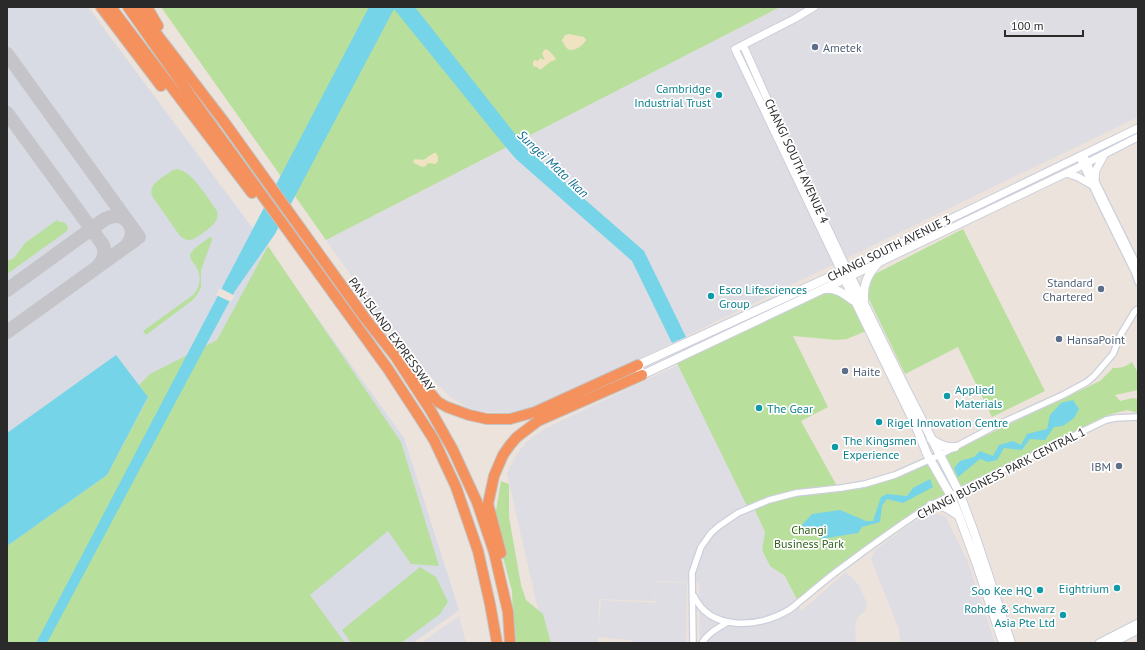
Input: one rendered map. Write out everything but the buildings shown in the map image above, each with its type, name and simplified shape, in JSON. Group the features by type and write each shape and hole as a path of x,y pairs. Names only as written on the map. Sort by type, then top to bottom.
{"highway":[{"path":"101,7 174,102 262,201"},
{"path":"111,7 223,156"},
{"path":"128,7 262,201"},
{"path":"136,7 186,71"},
{"path":"146,7 186,71"},
{"name":"PAN-ISLAND EXPRESSWAY","path":"186,71 293,220 395,356 431,411 453,450 477,502 494,552 508,612 510,643"},
{"name":"PAN-ISLAND EXPRESSWAY","path":"262,201 384,363 434,440 456,487 478,551 497,643"},
{"path":"395,356 404,363 438,402 457,411 488,419 510,419 535,412 638,365"},
{"path":"508,612 510,593 488,504 494,476 503,455 517,437 538,421 642,375"}],"main road":[{"path":"860,303 864,283 878,263"},
{"name":"CHANGI SOUTH AVENUE 3","path":"642,375 820,290 846,274"},
{"name":"CHANGI SOUTH AVENUE 3","path":"638,365 778,302 846,274"},
{"path":"846,274 930,459 951,496 960,516 1003,643"},
{"path":"820,290 836,290 860,303 959,492 1011,643"},
{"path":"638,365 642,375"},
{"path":"931,438 940,445 950,448 955,447"},
{"path":"931,506 942,506 960,516"}],"street":[{"path":"743,46 814,7"},
{"name":"CHANGI SOUTH AVENUE 4","path":"743,46 846,274 735,49 743,46"},
{"name":"CHANGI SOUTH AVENUE 3","path":"846,274 1138,128"},
{"name":"CHANGI SOUTH AVENUE 3","path":"846,274 878,263 1086,164 1138,137"},
{"path":"1082,155 1138,282"},
{"path":"1104,155 1096,170 1094,182 1138,267"},
{"path":"1066,173 1094,182"},
{"path":"693,643 692,573 701,547 710,533 719,526 738,513 769,500 794,494 865,484 895,475 940,455 993,427 1087,382 1113,354 1121,334 1137,310 1138,303"},
{"name":"CHANGI BUSINESS PARK CENTRAL 1","path":"693,594 698,604 704,611 720,621 741,623 774,618 788,611 841,568 931,506 1106,420 1123,417 1138,417"},
{"path":"702,643 711,633 728,622"},
{"path":"1099,643 1138,623"},
{"path":"1113,643 1138,630"}],"shaded area":[{"path":"7,7 88,7 248,222 404,438 459,610 413,643 7,643"},
{"path":"780,7 1138,7 1138,117 531,411 510,413 474,411 450,397 397,341 326,240"},
{"path":"678,365 749,508 753,506 765,532 762,550 770,566 785,576 801,611 846,572 859,585 867,604 865,611 857,618 855,627 856,643 700,643 699,583 656,581 655,582 687,583 686,643 638,643 630,640 598,637 598,643 539,643 538,610 507,473 515,457 526,442 546,428","holes":["655,589 655,603 601,600 598,633 599,599 654,601"]},
{"path":"933,512 946,517 967,560 995,643 901,643 898,627 871,559 874,551 910,524"},
{"path":"459,616 466,643 421,643"}],"green space":[{"path":"161,7 780,7 326,240"},
{"path":"177,169 183,171 194,180 217,211 218,216 214,224 192,240 187,240 180,236 152,196 152,187 161,178"},
{"path":"57,220 66,224 68,228 67,231 7,274 7,261 14,258 25,243"},
{"path":"963,229 1045,391 992,417 958,347 905,374 865,291 873,275"},
{"path":"210,237 212,240 201,270 201,288 194,299 146,335 143,331 196,292 200,277 190,254 195,248"},
{"path":"268,246 401,442 439,566 411,564 388,531 310,595 345,643 7,643 7,546 107,475 148,398 139,385 150,374 217,340"},
{"name":"Changi Business Park","path":"829,289 856,303 866,331 847,339 837,340 793,336 828,407 801,421 838,488 880,480 930,459 950,496 929,506 798,602 785,576 770,566 762,550 765,532 753,506 748,508 675,359"},
{"path":"1132,362 1138,373 1138,390 1115,395 1120,401 1133,398 1138,399 1138,413 1127,410 1108,415 961,486 945,455 1100,381 1113,368 1123,367"},
{"path":"501,481 509,484 509,517 521,585 526,600 543,614 551,643 514,643 512,591 494,523"},
{"path":"420,567 436,577 448,602 440,614 401,643 351,643 342,630"}],"sand":[{"path":"569,34 584,37 586,40 578,48 571,50 568,49 562,40 565,35"},
{"path":"546,49 556,59 540,70 533,66 533,62 535,60 538,61 540,58 545,60 542,54"},
{"path":"436,153 438,157 436,164 428,163 426,166 422,167 413,161 415,159 424,159"}],"water":[{"path":"369,7 415,7 527,149 644,251 686,337 672,343 632,261 516,159 394,9 275,234 235,291 47,643 36,643"},
{"path":"116,355 148,397 107,475 7,546 7,433"},
{"path":"1073,400 1079,409 1074,418 1063,426 1054,427 1045,440 1030,439 1022,450 1004,448 997,460 988,462 980,459 958,477 954,468 960,461 974,457 980,451 993,456 999,445 1013,441 1021,445 1027,434 1047,429 1050,415 1061,403"},
{"path":"930,479 933,487 903,503 887,499 882,506 880,522 862,527 858,533 821,539 821,534 806,535 802,525 812,514 840,510 866,521 873,521 881,497 887,494 907,496 913,488"}],"pier":[{"path":"220,288 235,296 231,302 216,295"}],"taxiway":[{"path":"7,54 139,237"},
{"path":"7,113 103,245 104,257 97,267"},
{"path":"7,290 105,219 118,216 124,218 128,222 132,232 131,239 127,245"},
{"path":"7,332 135,240"}],"place":[{"name":"Ametek","path":"815,47"},
{"name":"Cambridge Industrial Trust","path":"719,95"},
{"name":"Standard Chartered","path":"1101,289"},
{"name":"Esco Lifesciences Group","path":"711,296"},
{"name":"HansaPoint","path":"1059,339"},
{"name":"Haite","path":"845,371"},
{"name":"Applied Materials","path":"947,396"},
{"name":"The Gear","path":"759,408"},
{"name":"Rigel Innovation Centre","path":"879,422"},
{"name":"The Kingsmen Experience","path":"835,447"},
{"name":"IBM","path":"1119,466"},
{"name":"Eightrium","path":"1117,588"},
{"name":"Soo Kee HQ","path":"1040,590"},
{"name":"Rohde & Schwarz Asia Pte Ltd","path":"1063,615"}],"water label":[{"name":"Sungei Mata Ikan","path":"553,164"}]}
